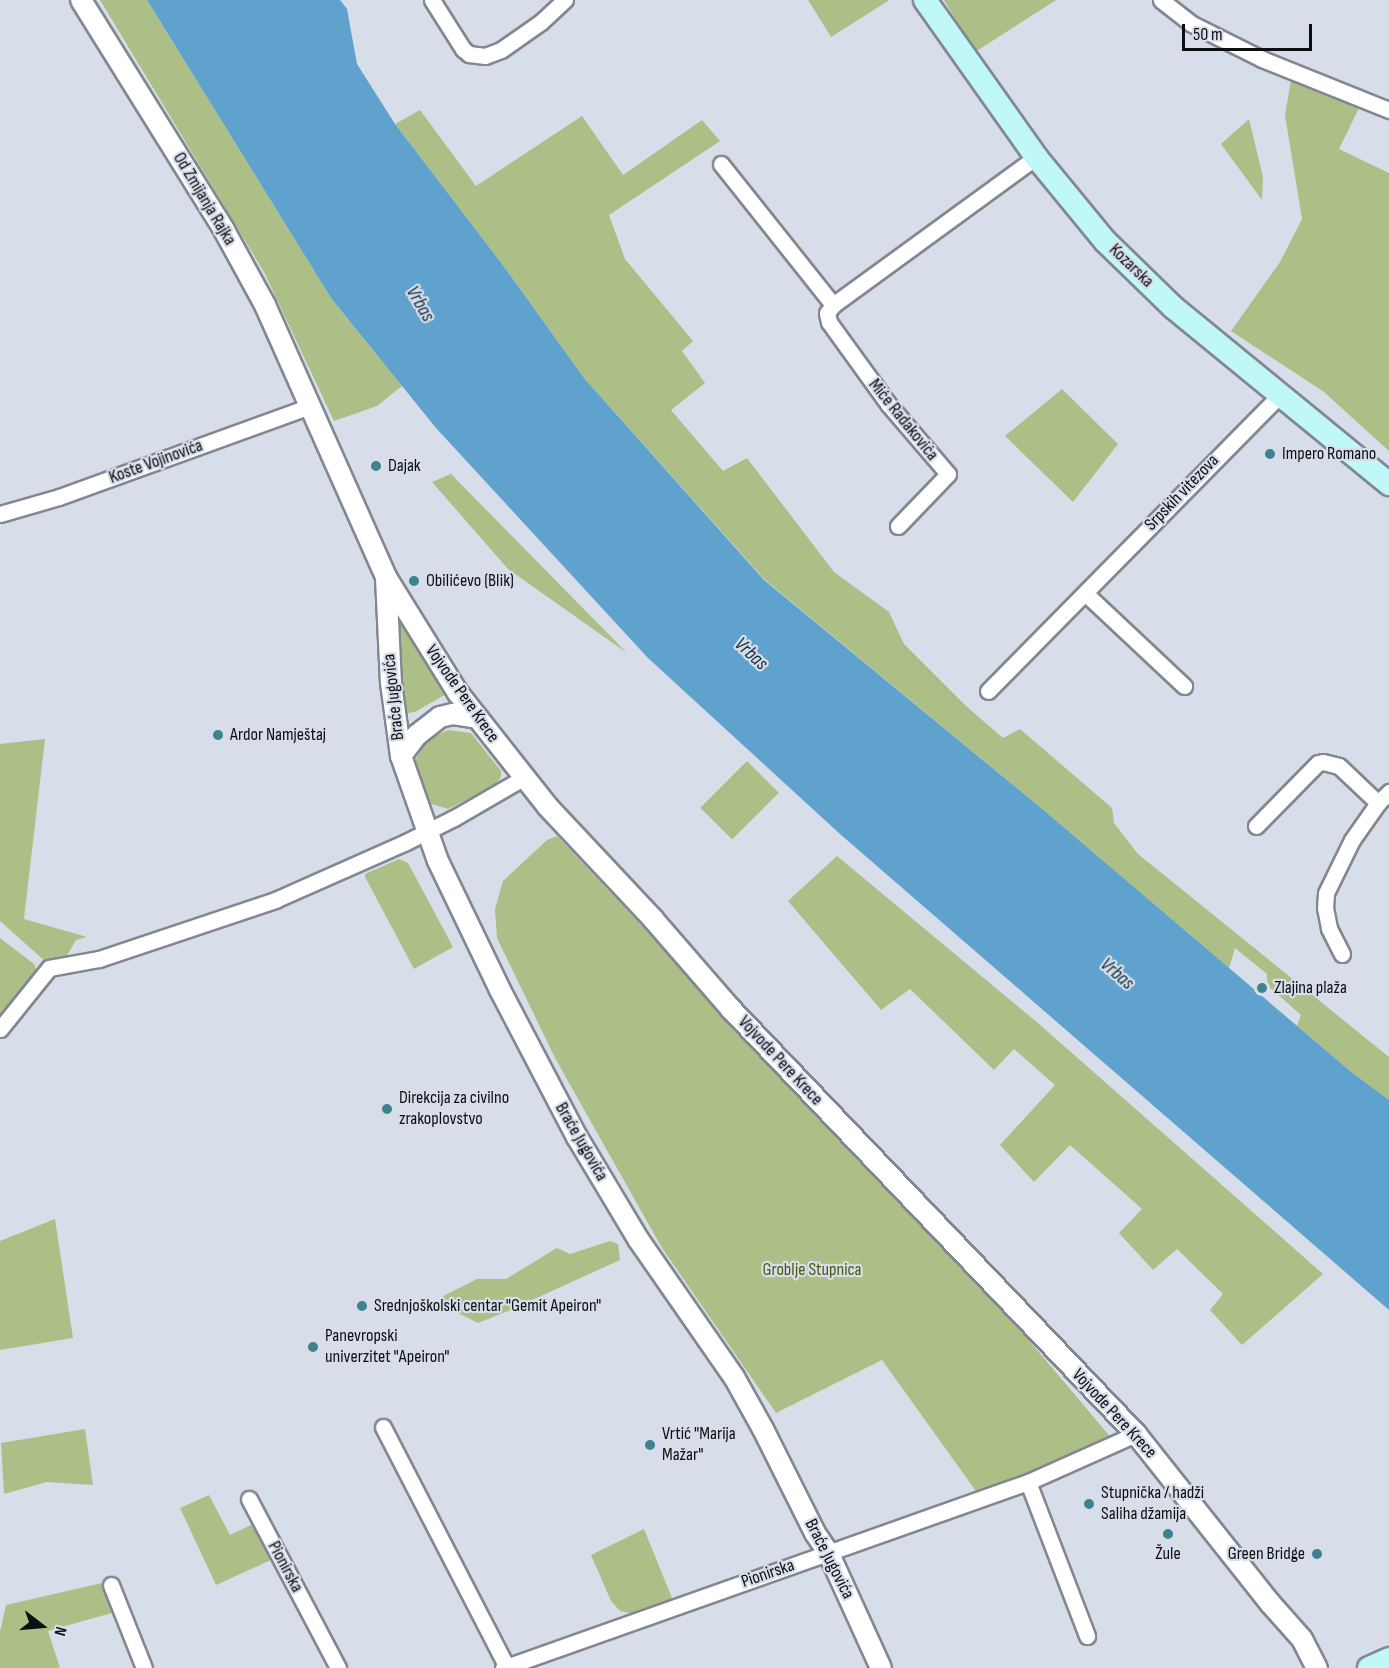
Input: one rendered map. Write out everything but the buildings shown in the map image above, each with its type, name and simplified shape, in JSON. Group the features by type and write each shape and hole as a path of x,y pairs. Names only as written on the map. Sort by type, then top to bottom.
{"main road":[{"name":"Kozarska","path":"926,0 953,43 1036,157 1105,241 1158,293 1389,484"},
{"path":"1369,1668 1389,1659"}],"street":[{"name":"Od Zmijanja Rajka","path":"81,0 224,230 269,314 311,406"},
{"path":"432,0 463,49 469,54 485,56 501,51 541,22 565,0"},
{"path":"1161,0 1190,23 1262,59 1389,110"},
{"path":"721,164 833,305 1036,157"},
{"name":"Miće Radakovića","path":"833,305 827,313 829,322 889,405 948,474 898,526"},
{"name":"Srpskih vitezova","path":"988,691 1281,394"},
{"name":"Koste Vojinovića","path":"0,514 59,497 311,406"},
{"name":"Vojvode Pere Krece","path":"311,406 386,577 458,693 523,778 772,1053 1136,1434 1269,1603 1302,1639 1317,1668"},
{"name":"Braće Jugovića","path":"386,577 391,683 401,756 438,861 500,990 577,1137 638,1239 734,1377 815,1533 829,1554 881,1668"},
{"path":"1085,593 1184,686"},
{"path":"401,756 417,735 440,717 453,714 478,718"},
{"path":"1256,826 1318,763 1339,766 1383,797 1352,840 1326,893 1325,908 1329,928 1342,954"},
{"path":"0,1029 49,968 99,959 250,909 427,831 523,778"},
{"name":"Pionirska","path":"383,1427 505,1667 1028,1482 1136,1434"},
{"path":"1028,1482 1087,1636"},
{"name":"Pionirska","path":"249,1499 338,1668"},
{"path":"111,1585 144,1668"}],"green space":[{"path":"100,0 147,0 331,298 402,386 377,406 334,421 264,272"},
{"path":"808,0 888,0 888,1 831,37"},
{"path":"944,0 1056,0 975,52"},
{"path":"1291,80 1360,106 1339,149 1389,173 1389,451 1324,392 1231,331 1280,262 1302,219 1285,115"},
{"path":"420,110 476,186 582,116 623,175 702,120 720,141 609,215 625,259 693,341 682,351 705,383 671,410 723,471 747,458 834,572 889,612 904,644 966,706 1003,738 1020,729 1112,808 1114,823 1138,854 1389,1057 1389,1100 1350,1071 1297,1026 1301,1015 1267,985 1267,974 1235,948 1229,968 1047,813 765,580 584,378 502,264 395,124"},
{"path":"1249,119 1263,177 1262,200 1221,144"},
{"path":"1062,389 1118,444 1073,502 1005,436"},
{"path":"451,474 627,653 508,569 432,482"},
{"path":"397,620 401,621 446,694 415,712 402,714"},
{"path":"448,730 471,733 501,771 501,777 495,785 448,809 428,803 415,774 416,759 424,745 435,736"},
{"path":"45,739 24,919 87,937 76,940 65,959 47,963 0,921 0,744"},
{"path":"747,761 779,793 732,839 700,808"},
{"name":"Groblje Stupnica","path":"557,836 951,1253 1005,1312 1113,1440 978,1494 882,1360 776,1413 662,1248 555,1058 497,938 495,909 503,881 547,840"},
{"path":"837,856 1039,1024 1323,1274 1242,1345 1210,1310 1223,1294 1177,1249 1153,1270 1119,1233 1142,1209 1070,1145 1034,1182 1000,1145 1055,1085 1014,1049 994,1070 910,989 881,1010 788,901"},
{"path":"399,859 408,863 453,947 414,969 365,877 365,874"},
{"path":"0,938 34,964 36,969 0,1019"},
{"path":"55,1219 73,1338 0,1350 0,1241"},
{"path":"610,1241 618,1244 620,1260 478,1323 444,1306 443,1296 477,1279 506,1279 557,1248 570,1254"},
{"path":"85,1429 93,1485 47,1482 4,1494 1,1443"},
{"path":"209,1495 230,1535 255,1523 273,1559 216,1585 180,1508"},
{"path":"644,1529 674,1603 631,1618 630,1613 620,1611 611,1601 591,1555"},
{"path":"102,1583 115,1612 48,1631 60,1668 0,1668 0,1632 6,1605"}],"water":[{"name":"Vrbas","path":"147,0 340,0 347,9 357,64 395,124 502,264 584,378 764,580 1047,813 1350,1071 1389,1100 1389,1310 840,834 648,658 436,428 331,298"}],"place":[{"name":"Impero Romano","path":"1270,454"},
{"name":"Dajak","path":"376,466"},
{"name":"Obilićevo (Blik)","path":"414,581"},
{"name":"Ardor Namještaj","path":"218,735"},
{"name":"Zlajina plaža","path":"1262,988"},
{"name":"Direkcija za civilno zrakoplovstvo","path":"387,1109"},
{"name":"Srednjoškolski centar \"Gemit Apeiron\"","path":"362,1306"},
{"name":"Panevropski univerzitet \"Apeiron\"","path":"313,1347"},
{"name":"Vrtić \"Marija Mažar\"","path":"650,1445"},
{"name":"Stupnička / hadži Saliha džamija","path":"1089,1504"},
{"name":"Žule","path":"1168,1534"},
{"name":"Green Bridge","path":"1317,1554"}]}
